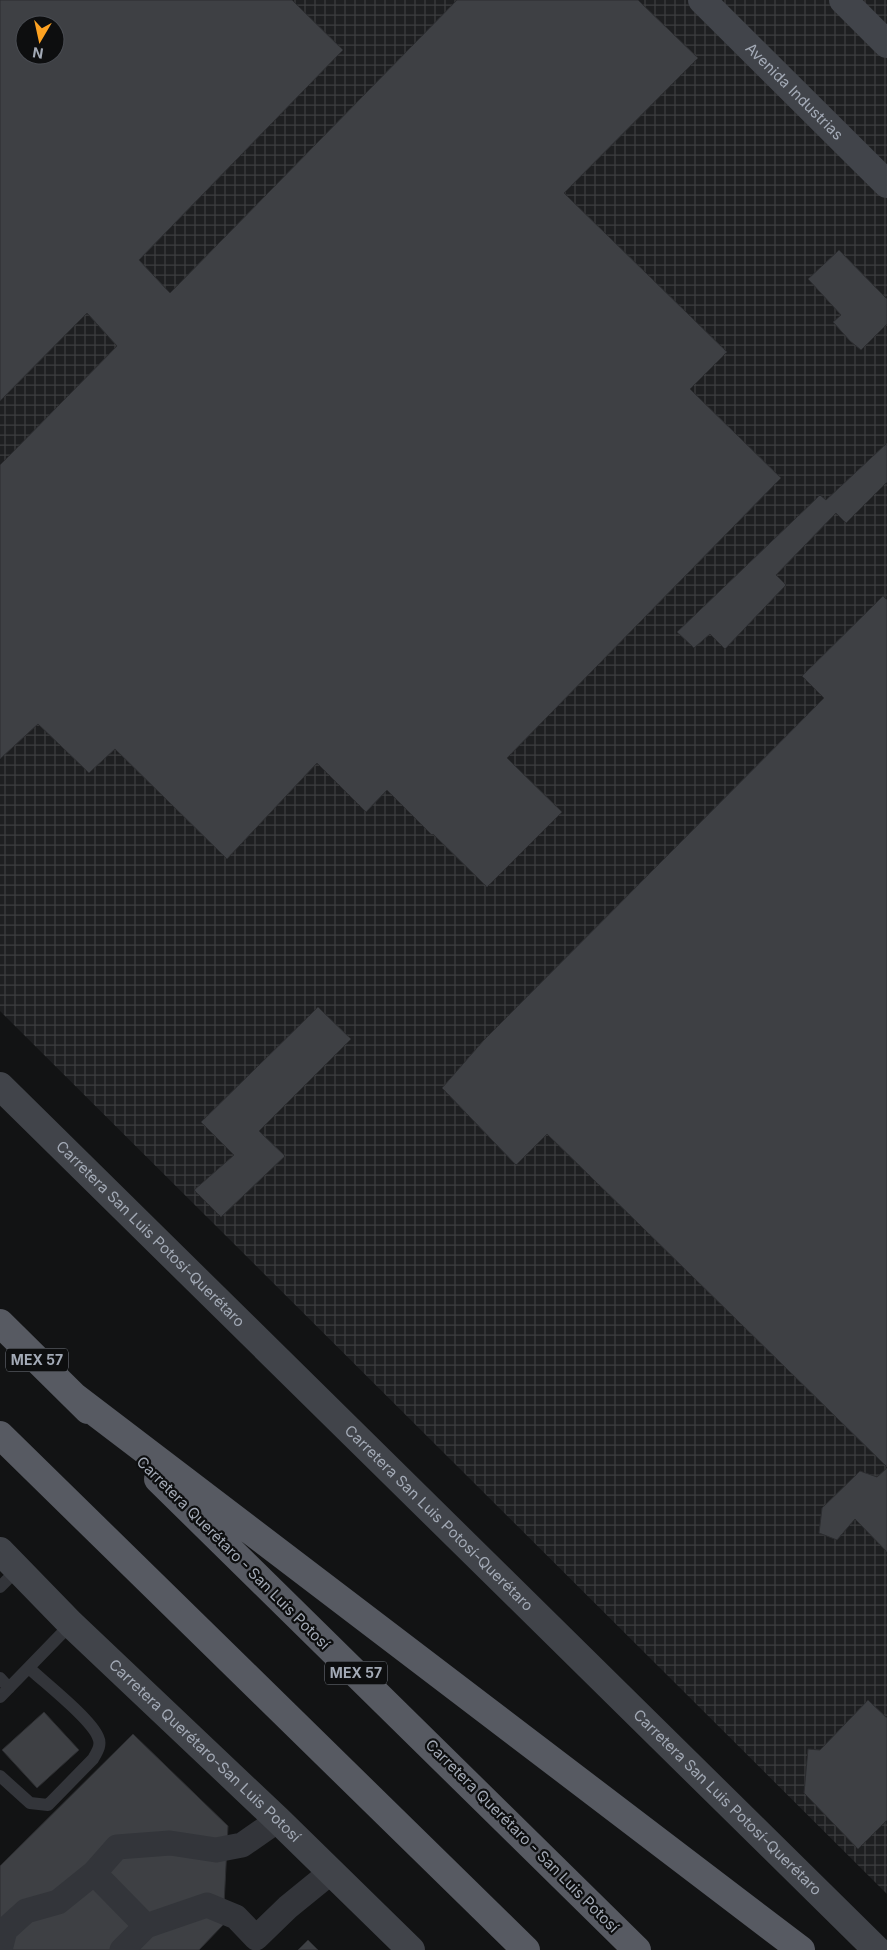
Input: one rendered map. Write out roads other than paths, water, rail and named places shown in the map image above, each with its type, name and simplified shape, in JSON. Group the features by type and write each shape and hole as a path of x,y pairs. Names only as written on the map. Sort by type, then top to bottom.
{"highway":[{"name":"Carretera Querétaro - San Luis Potosí","path":"0,1324 638,1950"},
{"path":"75,1396 801,1950"},
{"path":"0,1435 526,1950"}],"main road":[{"name":"Avenida Industrias","path":"702,0 887,184"},
{"path":"843,0 887,44"},
{"name":"Carretera San Luis Potosí-Querétaro","path":"0,1086 877,1950"},
{"name":"Carretera Querétaro-San Luis Potosí","path":"6,1570 71,1624 412,1950"}],"street":[{"path":"0,1950 5,1930 26,1911 58,1902 94,1873 117,1847 170,1843 216,1850 242,1845 278,1820"},
{"path":"122,1950 146,1926 207,1905 236,1917 260,1944 288,1907 331,1872"},
{"path":"94,1873 146,1926"}],"lane":[{"path":"0,1697 71,1624"},
{"path":"0,1776 30,1803 48,1805 93,1759 99,1750 99,1739 92,1726 29,1668"},
{"path":"0,1678 9,1688"}]}
